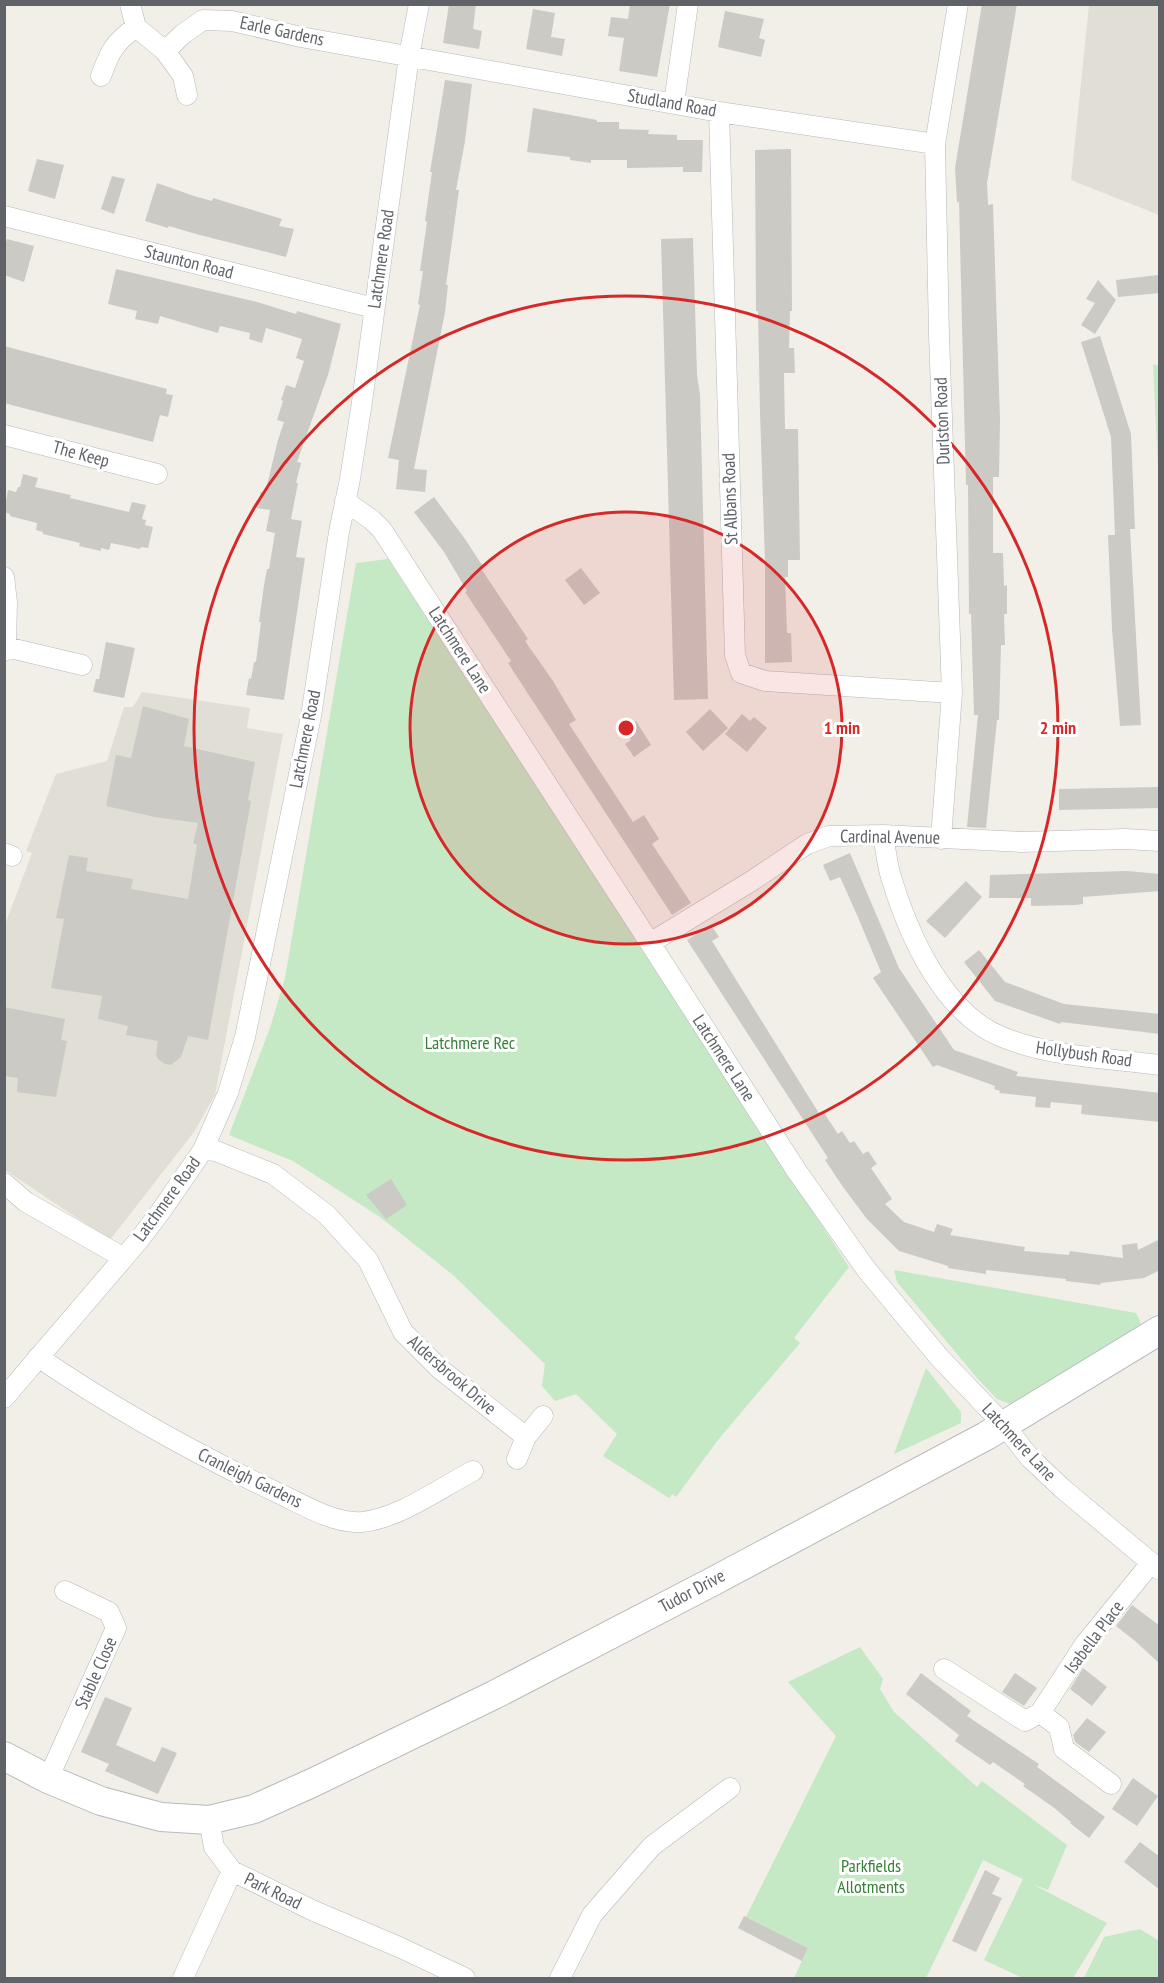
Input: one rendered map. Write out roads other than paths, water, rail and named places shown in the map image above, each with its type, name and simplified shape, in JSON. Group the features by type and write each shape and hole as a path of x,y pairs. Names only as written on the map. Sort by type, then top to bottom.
{"street":[{"path":"130,4 136,27 165,51 183,76 187,95"},
{"name":"Latchmere Road","path":"4,1398 124,1258 161,1211 203,1150 228,1094 245,1037 311,716 362,402 409,56 419,4"},
{"path":"674,103 688,4"},
{"name":"Durlston Road","path":"941,838 952,693 939,335 935,144 958,4"},
{"name":"Earle Gardens","path":"165,51 203,20 232,21 301,37 409,56"},
{"path":"101,76 109,52 136,27"},
{"name":"Studland Road","path":"409,56 719,112 935,144"},
{"name":"St Albans Road","path":"719,112 734,644 741,673 765,681 952,693"},
{"name":"Staunton Road","path":"4,216 374,308"},
{"name":"The Keep","path":"4,435 157,474"},
{"name":"Latchmere Lane","path":"345,501 382,530 796,1170 866,1269 939,1357 1004,1425 1030,1458 1063,1489 1155,1566"},
{"path":"4,577 7,602 5,649 82,665"},
{"name":"Cardinal Avenue","path":"651,943 807,844 830,836 883,835 1021,842 1125,839 1160,841"},
{"name":"Hollybush Road","path":"883,835 891,879 908,926 930,968 960,1009 990,1031 1023,1045 1051,1052 1160,1065"},
{"name":"Aldersbrook Drive","path":"203,1150 216,1151 273,1174 327,1215 368,1260 403,1332 440,1369 526,1437"},
{"path":"4,1183 26,1202 124,1258"},
{"name":"Tudor Drive","path":"208,1820 254,1809 494,1695 1004,1425 1160,1329"},
{"name":"Cranleigh Gardens","path":"38,1357 73,1381 218,1465 314,1510 338,1518 359,1522 386,1518 473,1471"},
{"path":"517,1459 526,1437 543,1416"},
{"name":"Isabella Place","path":"1040,1713 1085,1644 1155,1566"},
{"name":"Stable Close","path":"48,1779 116,1628 109,1612 65,1591"},
{"path":"944,1669 1025,1721 1040,1713 1059,1727 1064,1749 1111,1784"},
{"path":"4,1756 48,1779 101,1801 162,1817 208,1820"},
{"path":"560,1978 592,1915 652,1846 730,1788"},
{"name":"Park Road","path":"208,1820 214,1847 231,1870 314,1911 399,1947 463,1978"},
{"path":"183,1978 231,1870"}],"park label":[{"name":"Latchmere Rec","path":"470,1043"},
{"name":"Parkfields Allotments","path":"871,1876"}]}
